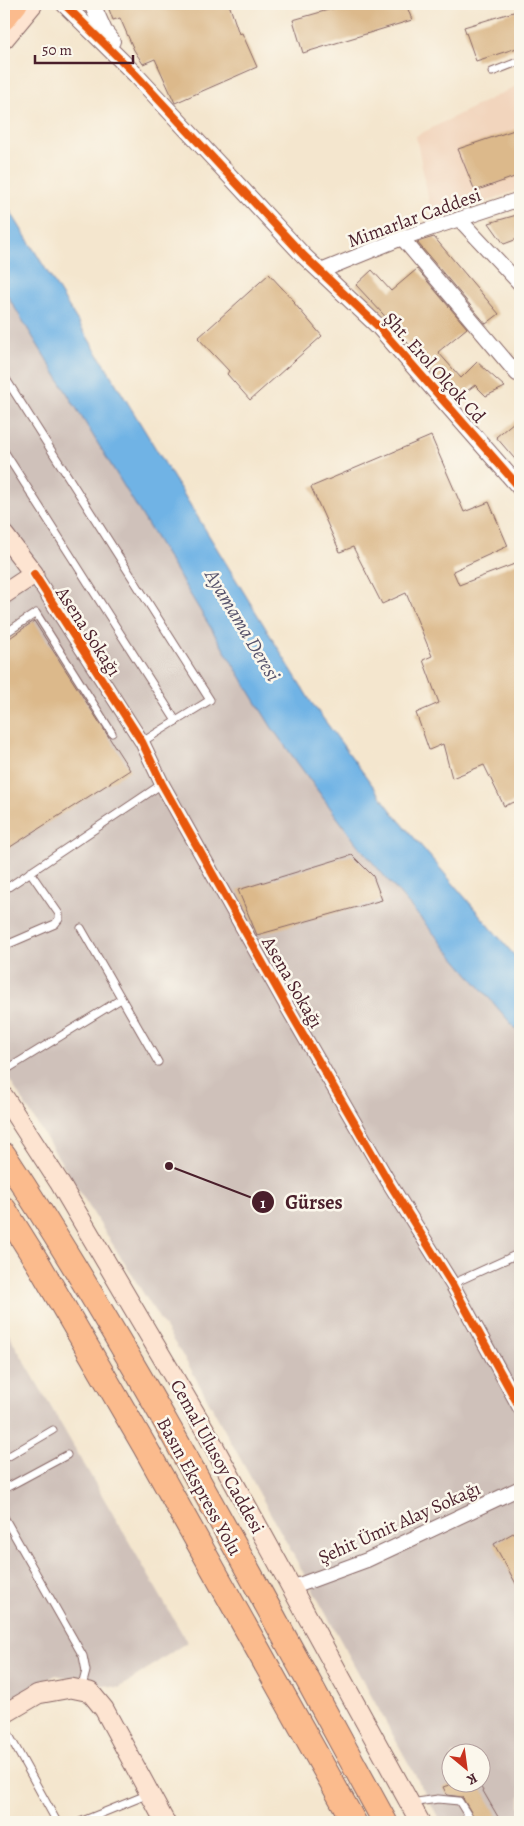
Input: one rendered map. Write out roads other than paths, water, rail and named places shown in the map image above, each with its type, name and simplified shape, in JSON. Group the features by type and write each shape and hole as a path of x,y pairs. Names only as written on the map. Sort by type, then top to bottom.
{"highway":[{"name":"Basın Ekspress Yolu","path":"4,1155 70,1261 177,1444 386,1822"},
{"name":"Basın Ekspress Yolu","path":"4,1209 140,1438 354,1822"}],"main road":[{"path":"4,20 29,4"},
{"path":"4,39 29,4"},
{"name":"Asena Sokağı","path":"4,535 34,574"},
{"path":"4,594 34,574"},
{"name":"Cemal Ulusoy Caddesi","path":"4,1097 59,1182 205,1430 420,1822"},
{"path":"4,1714 38,1694 71,1688 90,1692 104,1709 165,1822"}],"street":[{"path":"64,4 135,74"},
{"path":"92,4 104,31 135,74"},
{"name":"Şht. Erol Olçok Cd","path":"135,74 304,256 379,327 520,488"},
{"name":"Mimarlar Caddesi","path":"321,272 402,238 520,199"},
{"path":"459,219 520,284"},
{"path":"402,238 517,374"},
{"name":"Asena Sokağı","path":"34,574 142,742 162,784 383,1173 452,1284 520,1408"},
{"name":"Şehit Ümit Alay Sokağı","path":"291,1588 367,1560 520,1488"}],"lane":[{"path":"492,72 520,61"},
{"path":"4,376 210,700 142,742"},
{"path":"4,451 176,721"},
{"path":"4,634 36,613 112,733"},
{"path":"4,890 162,784"},
{"path":"4,946 55,924 60,920 59,914 30,872"},
{"path":"81,928 158,1062"},
{"path":"4,1070 121,999"},
{"path":"452,1284 520,1253"},
{"path":"4,1459 53,1430"},
{"path":"4,1489 67,1455"},
{"path":"4,1517 83,1656 86,1671 81,1690"},
{"path":"4,1726 57,1822"},
{"path":"80,1822 150,1794"},
{"path":"409,1803 438,1798 459,1801 472,1822"}],"water":[{"name":"Ayamama Deresi","path":"4,201 311,702 393,813 520,962 520,1034 356,843 272,728 4,290"}],"place":[{"name":"Gürses","path":"169,1166"}]}
